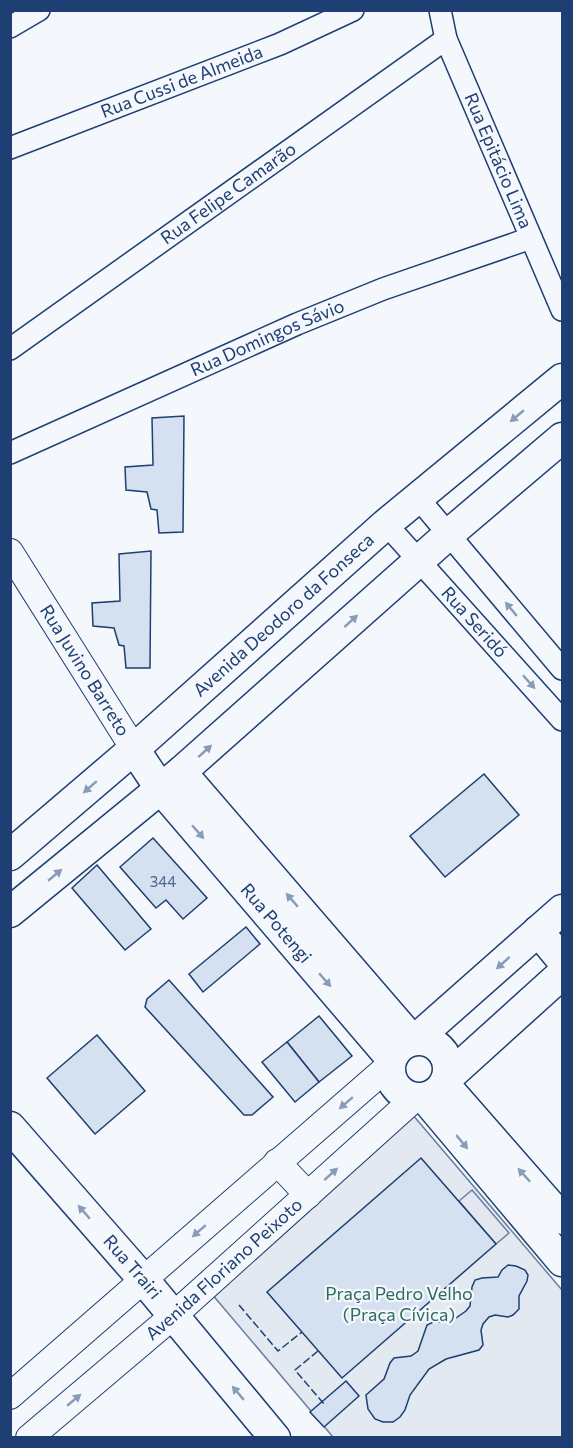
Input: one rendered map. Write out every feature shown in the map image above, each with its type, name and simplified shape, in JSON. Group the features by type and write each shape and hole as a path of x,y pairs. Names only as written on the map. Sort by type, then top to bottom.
{"main road":[{"name":"Avenida Deodoro da Fonseca","path":"10,855 386,524 562,379"},
{"path":"10,912 170,780 449,534 562,438"},
{"name":"Rua Juvino Barreto","path":"134,748 170,780"},
{"name":"Rua Potengi","path":"170,780 402,1051"},
{"path":"562,910 402,1051 390,1074 399,1090 433,1090 562,1219"},
{"path":"538,931 562,960"},
{"name":"Avenida Floriano Peixoto","path":"433,1090 562,974"},
{"path":"402,1051 424,1040 439,1048 447,1062 433,1090"},
{"path":"433,1090 562,1261"},
{"name":"Rua Trairi","path":"10,1127 276,1437"}],"street":[{"path":"10,27 39,10"},
{"name":"Rua Cussi de Almeida","path":"10,148 280,44 353,10"},
{"name":"Rua Epitácio Lima","path":"440,10 446,39 562,310"},
{"name":"Rua Felipe Camarão","path":"10,349 446,39"},
{"name":"Rua Domingos Sávio","path":"10,453 297,324 383,289 531,238"},
{"name":"Rua Seridó","path":"418,498 562,669"},
{"name":"Rua Seridó","path":"386,524 562,720"},
{"name":"Rua Juvino Barreto","path":"10,552 134,748"},
{"path":"10,1396 402,1051"},
{"name":"Avenida Floriano Peixoto","path":"29,1437 173,1316 308,1195 433,1090"},
{"path":"278,1162 308,1195"}],"green space":[{"name":"Praça Pedro Velho (Praça Cívica)","path":"412,1114 562,1290 562,1437 333,1437 211,1293"}],"shaded area":[{"path":"472,1190 509,1233 496,1244 459,1201"}],"building":[{"path":"184,416 183,532 159,533 157,510 151,509 147,492 126,490 125,467 153,465 152,418"},
{"path":"151,551 150,668 126,668 124,646 119,645 114,628 93,626 92,603 120,601 119,554"},
{"path":"484,774 519,815 445,877 410,836"},
{"path":"153,838 207,898 183,919 166,900 156,908 120,867"},
{"path":"97,865 151,929 125,950 72,888"},
{"path":"246,927 260,944 203,992 189,974"},
{"path":"169,980 273,1097 252,1115 244,1115 145,1007 147,999"},
{"path":"319,1016 352,1056 319,1082 287,1042"},
{"path":"97,1035 145,1091 95,1134 47,1078"},
{"path":"287,1042 319,1082 295,1102 262,1062"},
{"path":"421,1158 496,1244 342,1378 267,1292"},
{"path":"508,1265 525,1270 528,1275 519,1296 519,1309 508,1317 495,1315 489,1317 481,1330 483,1345 479,1350 446,1359 429,1369 410,1395 400,1417 393,1422 375,1419 368,1409 366,1395 384,1379 394,1358 411,1356 418,1351 427,1325 433,1322 450,1322 466,1311 470,1306 475,1280 498,1277"},
{"path":"346,1381 359,1396 324,1427 310,1412"}],"fence":[{"path":"239,1305 278,1351 302,1332"},
{"path":"318,1351 295,1370 324,1404"}]}
